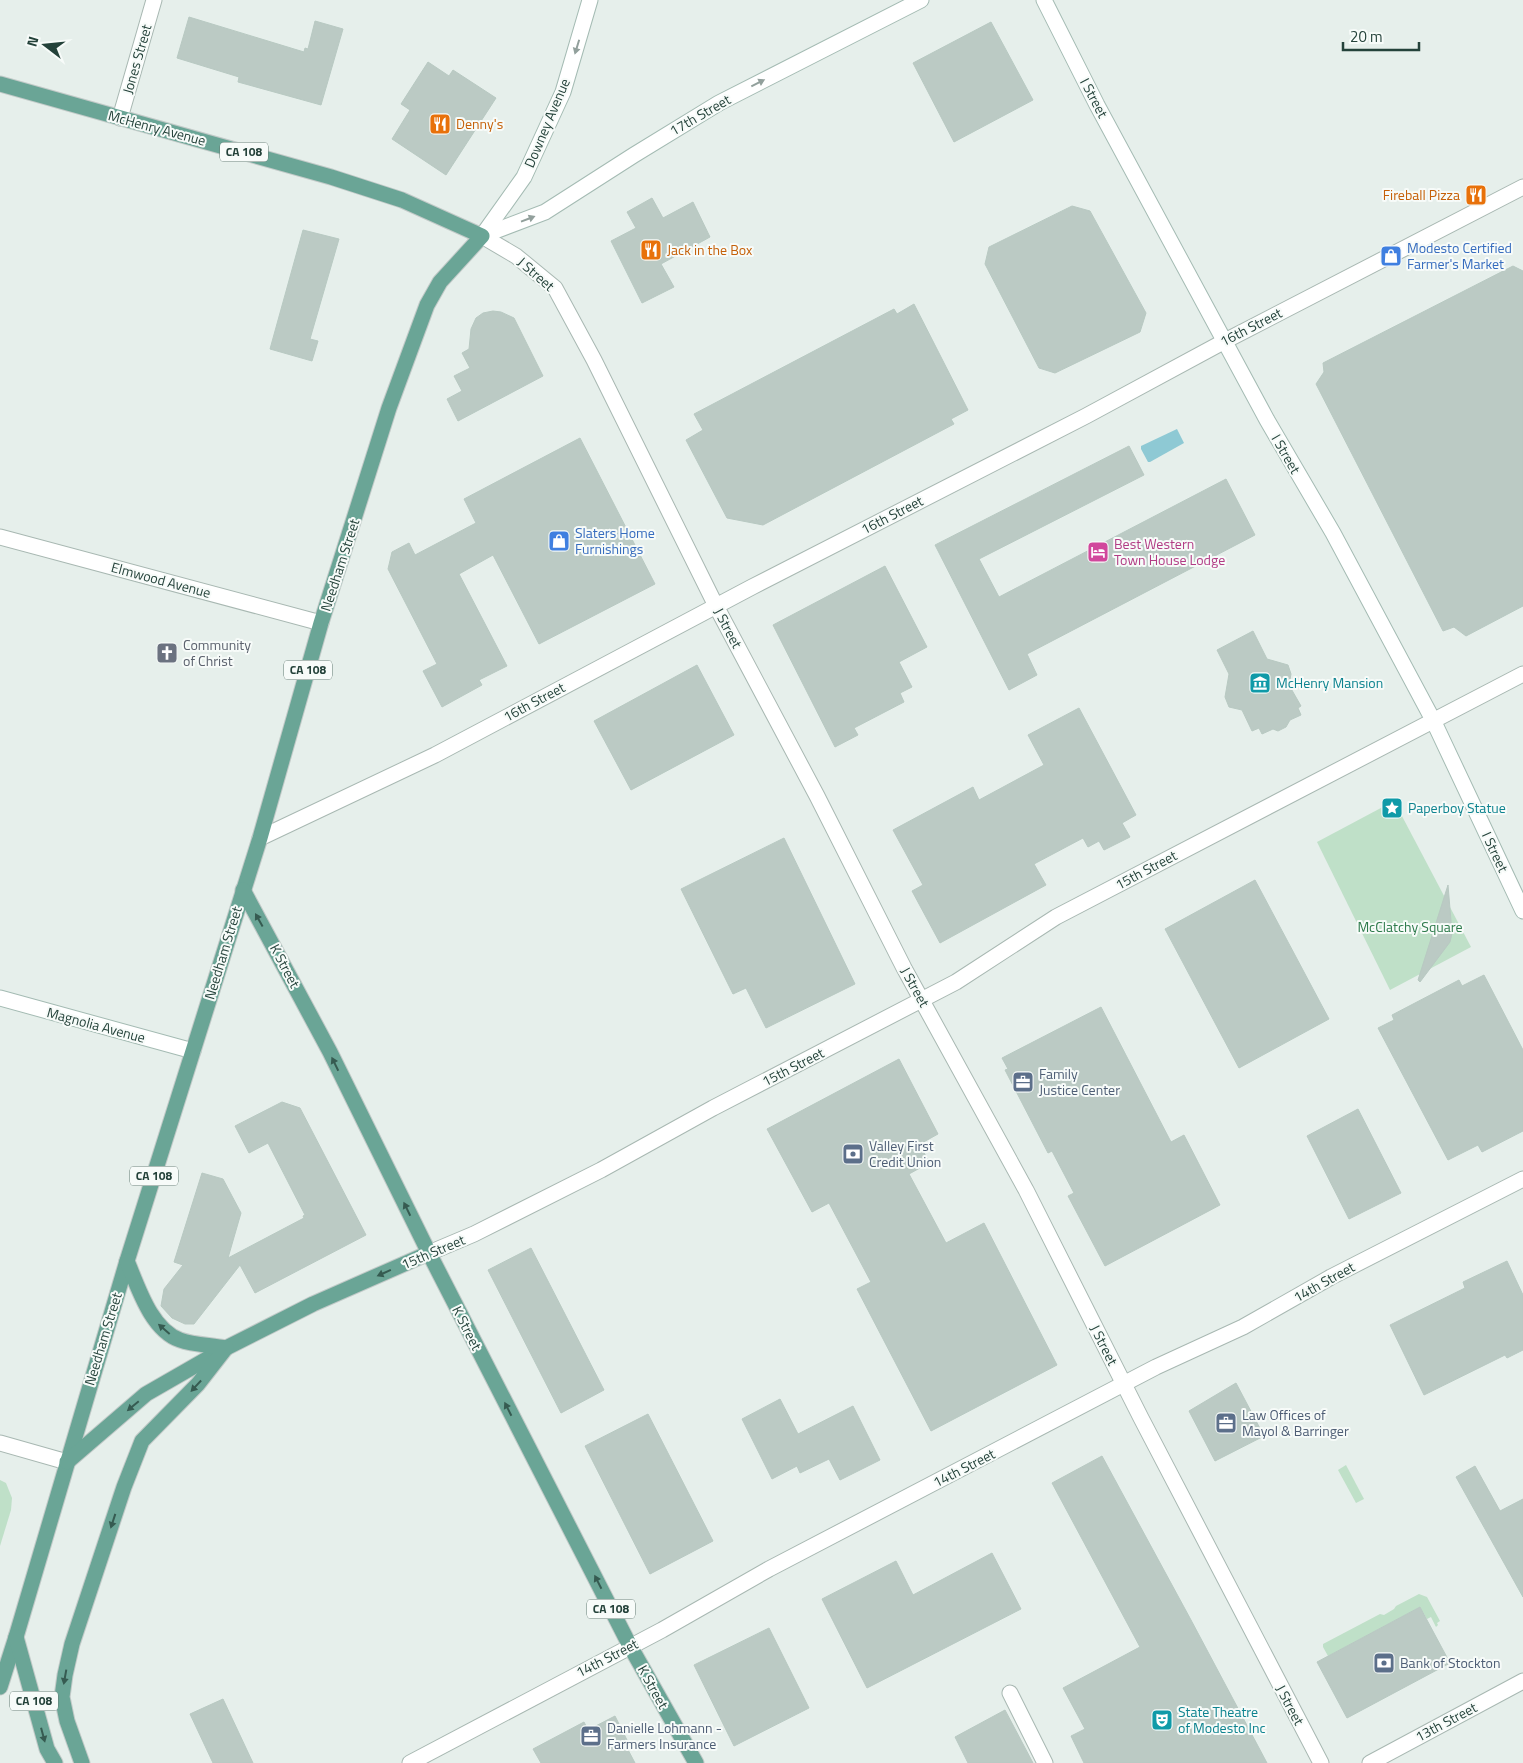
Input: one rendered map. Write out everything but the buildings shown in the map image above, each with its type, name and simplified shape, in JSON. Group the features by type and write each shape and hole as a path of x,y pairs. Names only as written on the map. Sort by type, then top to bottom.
{"main road":[{"name":"McHenry Avenue","path":"0,84 331,176 402,200 482,236"},
{"name":"Needham Street","path":"0,1687 127,1261 260,838 321,623 389,408 427,305 440,282 482,236"},
{"name":"K Street","path":"243,890 330,1052 429,1253 630,1646 696,1763"},
{"name":"15th Street","path":"67,1462 146,1394 226,1348 313,1304 429,1253"},
{"path":"82,1763 63,1705 64,1682 72,1644 124,1487 142,1441 198,1384 226,1348 179,1340 162,1329 151,1315 127,1261"},
{"name":"CA 108","path":"16,1637 47,1749 55,1763"}],"street":[{"name":"Jones Street","path":"120,118 154,0"},
{"name":"Downey Avenue","path":"482,236 524,177 563,92 590,0"},
{"name":"17th Street","path":"482,236 545,212 719,103 921,0"},
{"name":"I Street","path":"1044,0 1098,105 1267,420 1333,533 1433,720 1523,911"},
{"name":"16th Street","path":"260,838 435,755 716,606 1086,416 1225,341 1523,187"},
{"name":"J Street","path":"482,236 516,256 555,288 594,360 716,606 817,796 904,968 1026,1190 1124,1384 1321,1763"},
{"name":"Elmwood Avenue","path":"0,537 321,623"},
{"name":"15th Street","path":"429,1253 474,1234 601,1170 713,1108 956,982 1056,918 1523,674"},
{"name":"Magnolia Avenue","path":"0,998 193,1051"},
{"name":"14th Street","path":"410,1763 662,1630 769,1569 1124,1384 1243,1327 1331,1277 1523,1180"},
{"path":"0,1443 67,1462"},
{"name":"13th Street","path":"1370,1763 1523,1681"},
{"path":"1010,1693 1044,1763"}],"green space":[{"name":"McClatchy Square","path":"1394,801 1471,947 1390,990 1317,842"},
{"path":"1346,1465 1364,1499 1356,1503 1338,1470"},
{"path":"0,1480 6,1483 12,1498 11,1510 0,1546"},
{"path":"1419,1594 1427,1597 1440,1621 1436,1627 1431,1617 1427,1619 1420,1607 1328,1656 1323,1644 1380,1614 1384,1615 1396,1606"}],"water":[{"path":"1177,429 1184,443 1148,462 1141,446"}],"place":[{"name":"Denny's","path":"440,124"},
{"name":"Fireball Pizza","path":"1476,195"},
{"name":"Jack in the Box","path":"651,250"},
{"name":"Modesto Certified Farmer's Market","path":"1391,256"},
{"name":"Slaters Home Furnishings","path":"559,541"},
{"name":"Best Western Town House Lodge","path":"1098,552"},
{"name":"Community of Christ","path":"167,653"},
{"name":"McHenry Mansion","path":"1260,683"},
{"name":"Paperboy Statue","path":"1392,808"},
{"name":"Family Justice Center","path":"1023,1082"},
{"name":"Valley First Credit Union","path":"853,1154"},
{"name":"Law Offices of Mayol & Barringer","path":"1226,1423"},
{"name":"Bank of Stockton","path":"1384,1663"},
{"name":"State Theatre of Modesto Inc","path":"1162,1720"},
{"name":"Danielle Lohmann - Farmers Insurance","path":"591,1736"}]}
